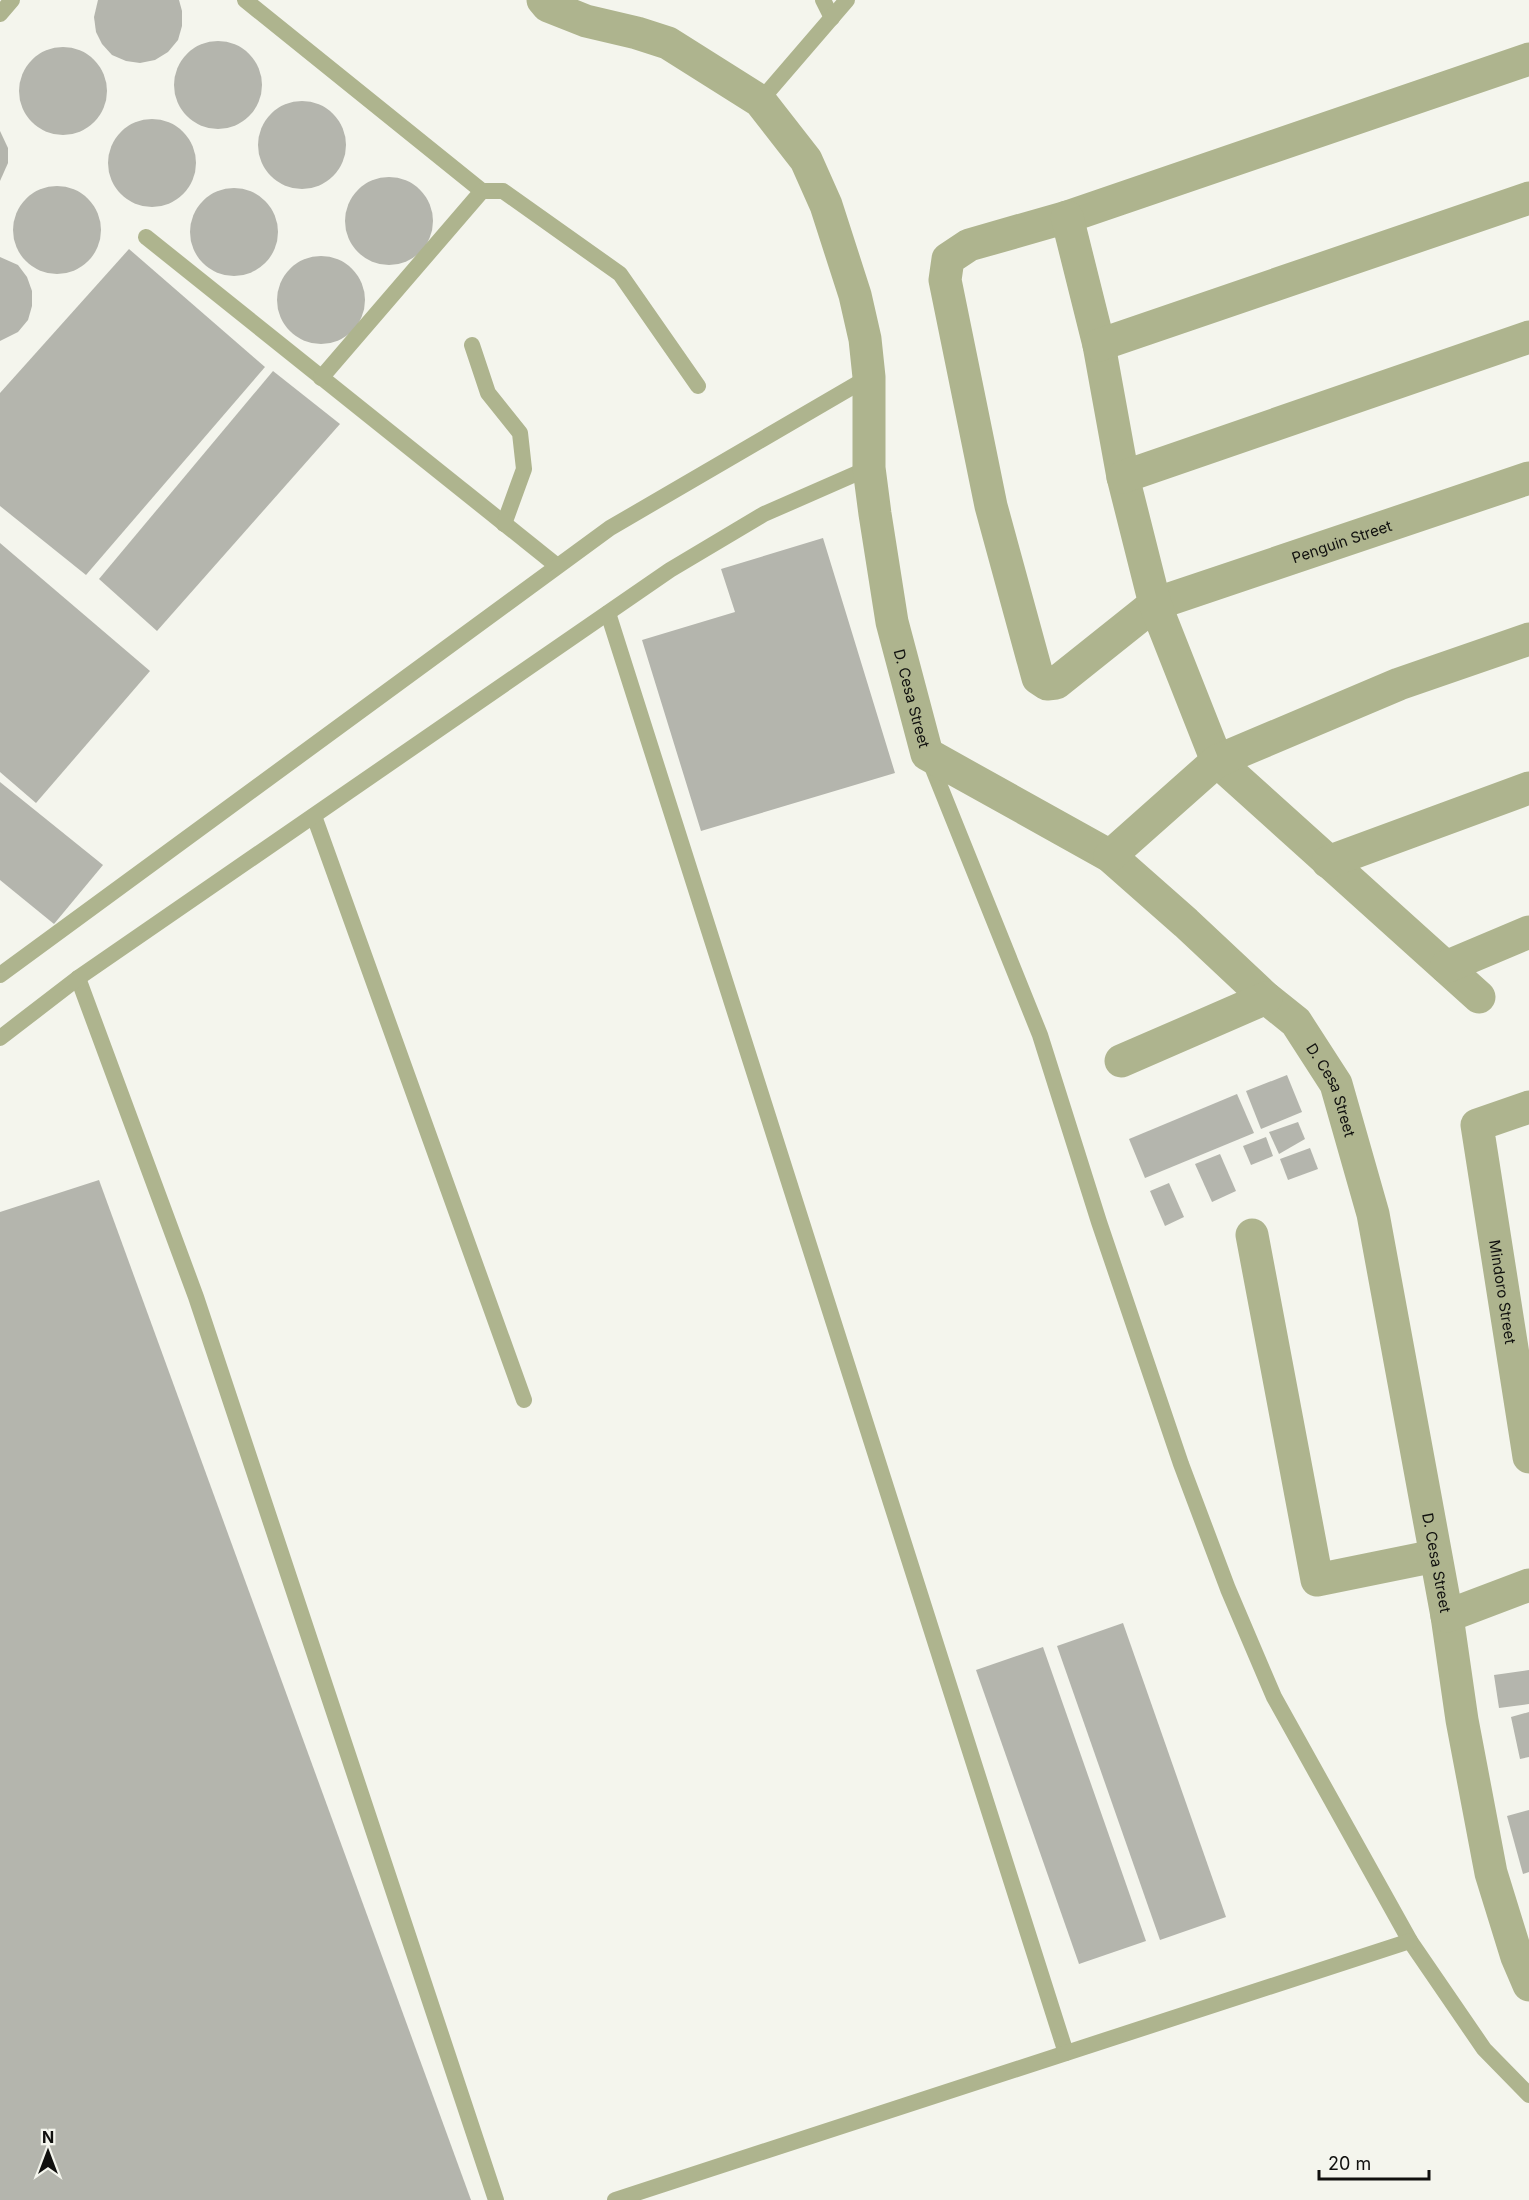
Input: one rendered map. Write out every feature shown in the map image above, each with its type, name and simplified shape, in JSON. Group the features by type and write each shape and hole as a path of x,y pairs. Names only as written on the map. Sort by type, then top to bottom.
{"street":[{"name":"D. Cesa Street","path":"543,0 548,6 586,21 668,43 760,101 806,160 826,205 855,296 865,339 869,376 869,468 892,622 927,754 1110,856 1266,998 1296,1022 1336,1084 1373,1214 1447,1616 1462,1720 1491,1873 1517,1957 1529,1985"},
{"path":"1479,997 1217,761 1155,604 1123,477 1099,345 1067,217 1529,59"},
{"path":"1099,345 1529,198"},
{"name":"Penguin Street","path":"1067,217 969,245 948,259 945,280 991,506 1038,678 1047,684 1056,683 1155,604 1529,478"},
{"path":"1123,477 1529,337"},
{"path":"1110,856 1217,761 1399,684 1529,639"},
{"path":"1328,862 1529,788"},
{"path":"1446,967 1529,932"},
{"path":"1120,1061 1266,998"},
{"name":"Mindoro Street","path":"1529,1107 1477,1125 1521,1348 1529,1457"},
{"path":"1252,1235 1317,1580 1435,1556"},
{"path":"1447,1616 1529,1585"}],"lane":[{"path":"0,14 12,0"},
{"path":"245,0 482,191 503,191 620,274 698,386"},
{"path":"823,0 832,18"},
{"path":"760,101 848,0"},
{"path":"321,378 482,191"},
{"path":"146,237 556,565"},
{"path":"472,345 488,393 520,433 524,468 504,524"},
{"path":"0,975 556,565 610,528 869,376"},
{"path":"0,1038 78,978 670,570 764,514 869,468"},
{"path":"608,613 1066,2053"},
{"path":"927,754 1040,1035 1099,1222 1181,1464 1228,1590 1274,1697 1410,1941 1484,2049 1529,2095"},
{"path":"314,816 524,1400"},
{"path":"78,978 196,1297 496,2200"},
{"path":"615,2200 1410,1941"}],"building":[{"path":"98,0 179,0 182,26 178,40 168,52 155,60 140,63 126,61 112,55 102,44 96,32 94,17"},
{"path":"218,41 243,48 255,60 262,85 255,110 243,122 218,129 193,122 181,110 174,85 181,60 193,48"},
{"path":"63,47 88,54 100,66 107,91 100,116 88,128 63,135 38,128 26,116 19,91 26,66 38,54"},
{"path":"302,101 327,108 339,120 346,145 339,170 327,182 302,189 277,182 265,170 258,145 265,120 277,108"},
{"path":"152,119 177,126 189,138 196,163 189,188 177,200 152,207 127,200 115,188 108,163 115,138 127,126"},
{"path":"0,131 8,148 8,163 0,181"},
{"path":"389,177 414,184 426,196 433,221 426,246 414,258 389,265 364,258 352,246 345,221 352,196 364,184"},
{"path":"57,186 82,193 94,205 101,230 94,255 82,267 57,274 32,267 20,255 13,230 20,205 32,193"},
{"path":"234,188 259,195 271,207 278,232 271,257 259,269 234,276 209,269 197,257 190,232 197,207 209,195"},
{"path":"129,249 265,367 86,575 0,506 0,393"},
{"path":"321,256 346,263 358,275 365,300 358,325 346,337 321,344 296,337 284,325 277,300 284,275 296,263"},
{"path":"0,257 18,265 27,277 32,291 32,306 28,320 18,332 0,341"},
{"path":"273,371 340,424 157,631 99,579"},
{"path":"823,538 895,773 701,831 642,640 735,612 721,569"},
{"path":"0,543 150,671 36,803 0,772"},
{"path":"0,782 103,865 54,924 0,880"},
{"path":"1287,1075 1302,1112 1261,1129 1246,1091"},
{"path":"1237,1094 1254,1133 1145,1178 1129,1139"},
{"path":"1298,1122 1305,1139 1279,1154 1269,1132"},
{"path":"1266,1137 1273,1156 1251,1165 1243,1146"},
{"path":"1310,1148 1318,1169 1288,1180 1280,1159"},
{"path":"1220,1154 1236,1191 1212,1202 1195,1164"},
{"path":"99,1180 471,2200 0,2200 0,1212"},
{"path":"1169,1183 1184,1217 1165,1226 1150,1191"},
{"path":"1123,1623 1226,1917 1160,1940 1057,1646"},
{"path":"1043,1647 1146,1941 1079,1964 976,1670"},
{"path":"1529,1670 1529,1704 1499,1708 1494,1675"},
{"path":"1529,1712 1529,1757 1520,1759 1511,1717"},
{"path":"1529,1810 1529,1872 1523,1874 1507,1816"}]}
